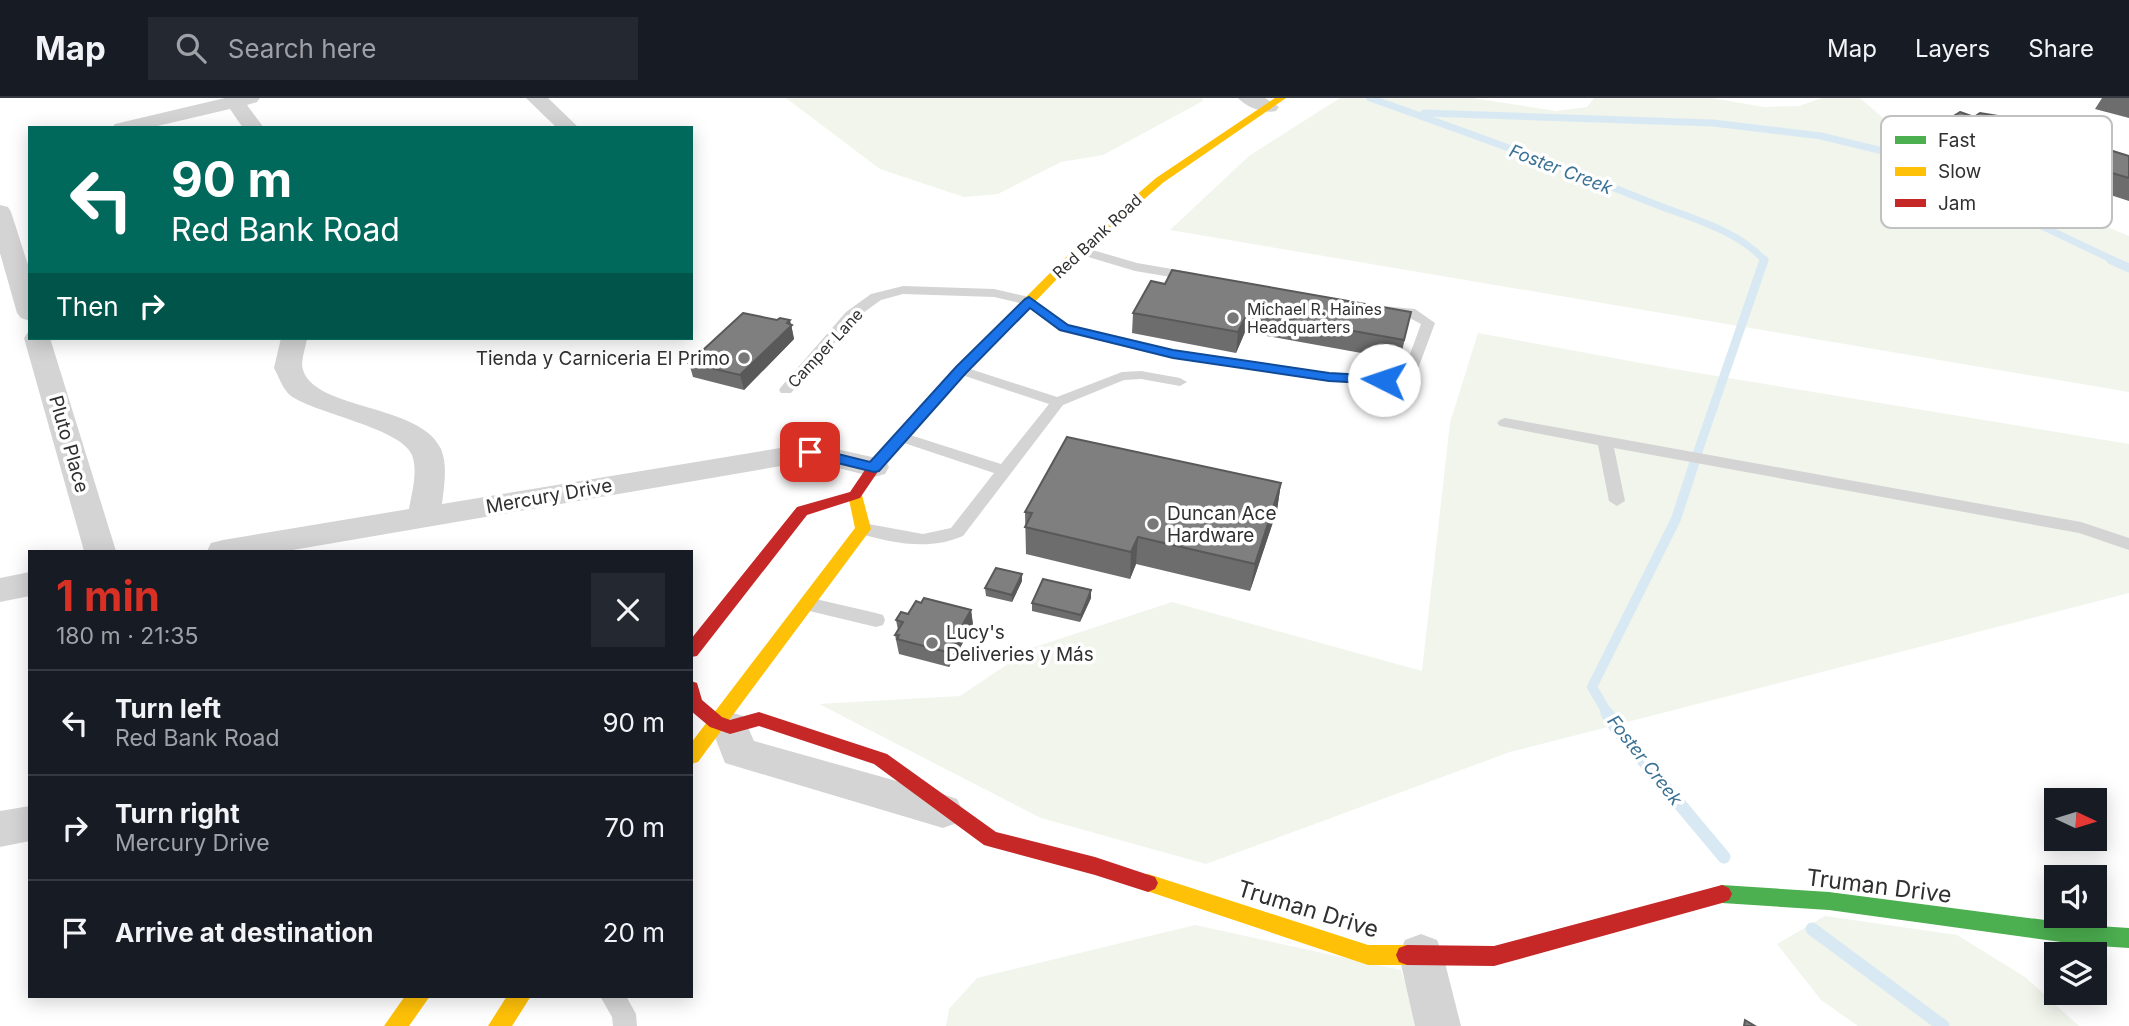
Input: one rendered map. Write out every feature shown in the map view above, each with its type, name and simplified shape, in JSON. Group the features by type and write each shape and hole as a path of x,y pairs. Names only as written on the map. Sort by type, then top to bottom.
{"main road":[{"name":"Red Bank Road","path":"855,495 874,467 961,370 1079,250 1160,180 1275,102"},
{"path":"693,648 802,511 855,495 863,529 723,724 693,755"},
{"path":"693,698 694,703 723,724"},
{"name":"Truman Drive","path":"960,817 991,839 1095,866 1368,954 1494,956 1728,893 1829,901 2125,939"},
{"path":"395,1026 417,998"},
{"path":"499,1026 519,998"}],"street":[{"path":"536,98 567,126"},
{"path":"1248,98 1275,102"},
{"path":"131,126 242,100 253,126"},
{"path":"0,212 28,306"},
{"name":"Pluto Place","path":"38,340 100,550"},
{"path":"294,340 288,368 299,389 328,403 404,430 426,450 430,474 424,517"},
{"name":"Mercury Drive","path":"229,550 810,452 874,467"},
{"path":"0,590 28,584"},
{"path":"723,724 739,752 960,817"},
{"path":"0,829 28,823"},
{"path":"1421,955 1438,1026"}],"lane":[{"path":"1079,250 1135,267 1204,279"},
{"name":"Camper Lane","path":"786,390 851,315 876,297 903,290 944,290 994,293 1029,301"},
{"path":"1029,301 1064,328 1173,354 1343,378 1384,380 1411,371 1428,323 1410,312 1368,305"},
{"path":"961,370 1058,402"},
{"path":"863,529 924,541 943,540 957,532 1058,402 1122,376 1141,375 1180,382"},
{"path":"1505,423 2081,528 2129,544"},
{"path":"901,437 1003,470"},
{"path":"1605,441 1617,501"},
{"path":"807,604 876,620"},
{"path":"613,998 624,1014 625,1026"}],"shaded area":[{"path":"786,98 1202,98 1203,101 1103,155 1061,162 998,194 964,197 880,169"},
{"path":"1340,98 1472,98 1556,111 1587,107 1594,98 1712,98 1764,107 1799,106 1822,98 1860,98 1881,116 1881,228 2110,228 2129,236 2129,392 1170,230 1249,156"},
{"path":"1478,333 1668,368 2129,444 2129,593 1510,752 1206,864 1041,818 819,704 960,696 1032,648 1172,602 1422,671 1450,423"},
{"path":"1825,916 1957,935 2025,977 2044,994 2044,1005 2056,1005 2079,1026 1858,1026 1821,1000 1777,944"},
{"path":"1195,925 1401,970 1419,1026 946,1026 949,1009 977,978"}],"building":[{"path":"1960,112 1971,116 1954,116"},
{"path":"1980,113 1998,116 1976,116"},
{"path":"2112,151 2129,156 2129,178 2112,173"},
{"path":"1172,270 1411,312 1404,340 1248,312 1238,332 1133,313 1151,281 1165,284"},
{"path":"743,313 790,320 787,323 792,325 740,375 689,363"},
{"name":"Duncan Ace Hardware","path":"1067,437 1281,483 1255,564 1138,537 1131,552 1025,527 1032,513 1025,512"},
{"path":"996,568 1022,574 1012,595 985,588"},
{"path":"1043,579 1091,590 1081,615 1032,603"},
{"path":"924,598 971,610 947,652 897,639 899,635 895,635 903,622 896,620 901,612 908,614 916,601 921,603"},
{"path":"1745,1020 1755,1026 1744,1026"}],"waterway":[{"name":"Foster Creek","path":"1370,98 1710,225 1740,240 1764,260"},
{"name":"Foster Creek","path":"1424,113 1713,123 1821,136 1881,151"},
{"name":"Foster Creek","path":"2046,228 2115,261"},
{"name":"Foster Creek","path":"1694,463 1764,260"},
{"name":"Foster Creek","path":"2111,260 2129,268"},
{"name":"Foster Creek","path":"1608,714 1592,687 1676,519 1695,461"},
{"name":"Foster Creek","path":"1607,713 1616,728 1724,857"},
{"name":"Foster Creek","path":"1812,929 1943,1026"}],"traffic: fast":[{"path":"1722,894 1829,901 2083,935 2129,938"}],"traffic: slow":[{"path":"967,364 1079,250 1160,180 1281,98"},
{"path":"693,754 863,529 855,495"},
{"path":"1148,883 1368,955 1407,955"},
{"path":"395,1026 417,998"},
{"path":"499,1026 519,998"}],"traffic: jam":[{"path":"693,648 802,511 855,495 874,467 967,364"},
{"path":"693,698 694,703 716,722 730,727 759,719 880,759 991,839 1148,883"},
{"path":"1407,955 1494,956 1722,894"}],"place":[{"name":"Michael R. Haines Headquarters","path":"1233,318"},
{"name":"Tienda y Carniceria El Primo","path":"744,358"},
{"name":"Duncan Ace Hardware","path":"1153,524"},
{"name":"Lucy's Deliveries y Más","path":"932,643"}],"route":[{"path":"810,452 874,467 961,370 1029,301 1064,328 1173,354 1329,377 1384,380"}]}
